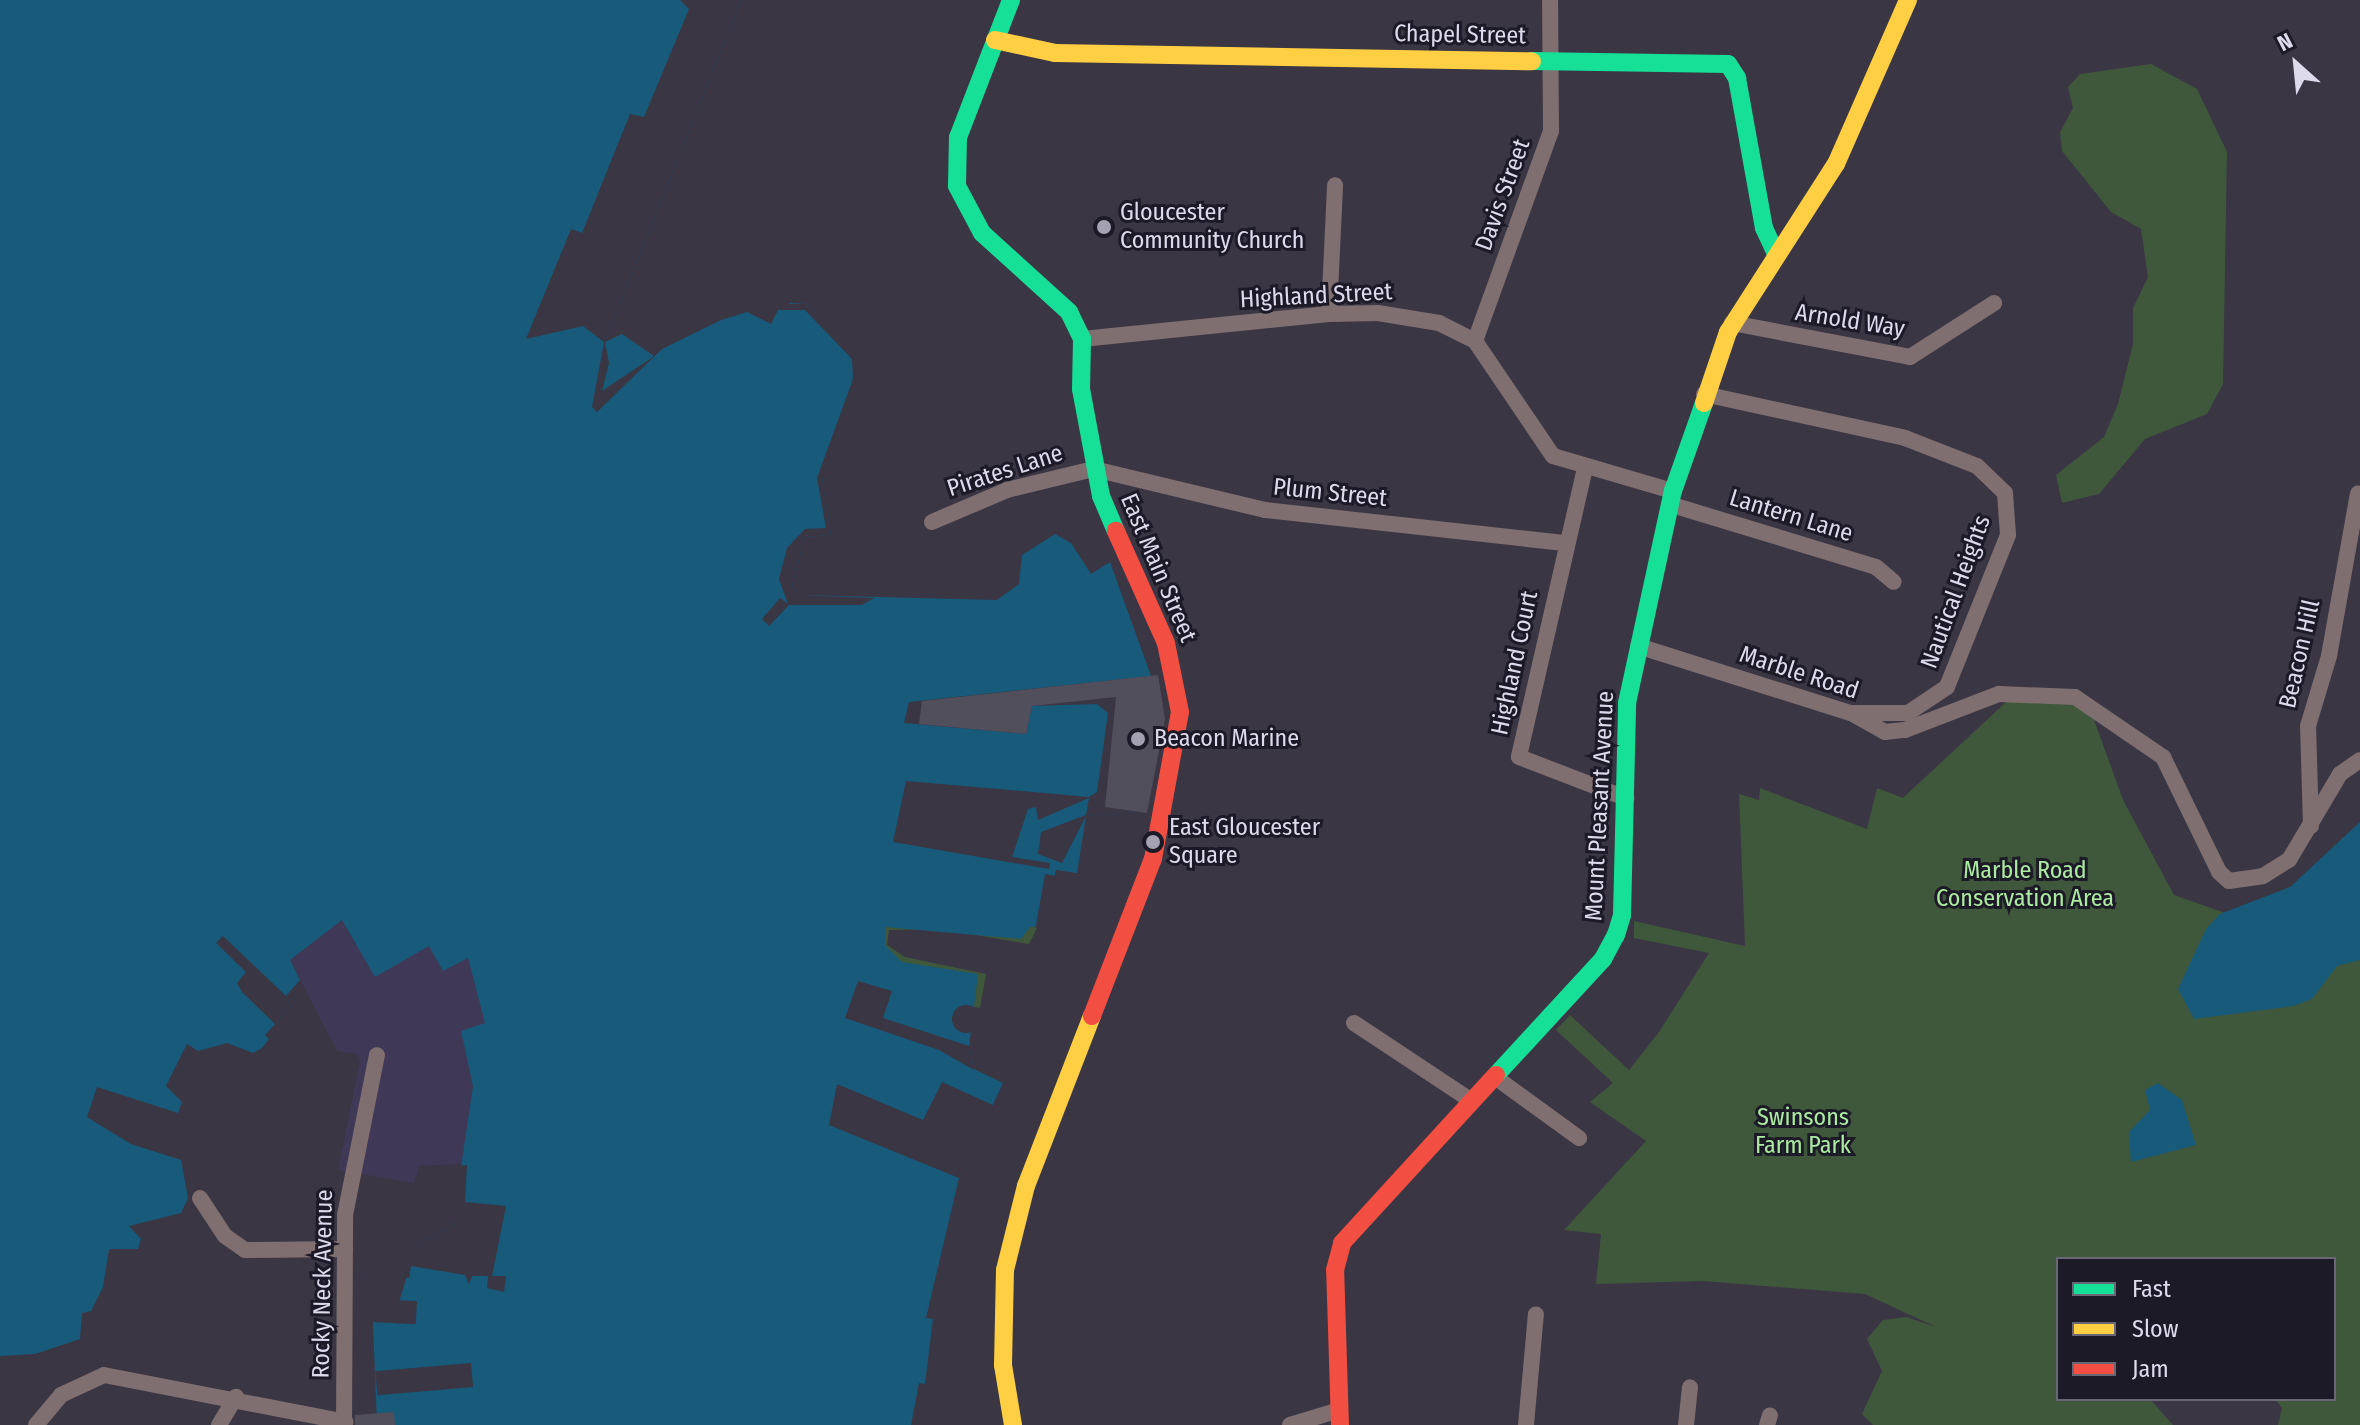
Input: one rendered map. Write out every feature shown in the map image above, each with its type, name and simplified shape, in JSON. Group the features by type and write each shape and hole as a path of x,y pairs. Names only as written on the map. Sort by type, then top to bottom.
{"street":[{"path":"1011,0 958,137 957,186 982,233 1069,312 1082,339"},
{"name":"Davis Street","path":"1475,341 1544,158 1551,131 1547,60 1550,0"},
{"name":"Mount Pleasant Avenue","path":"1340,1418 1336,1256 1472,1101 1603,959 1616,935 1626,798 1627,703 1671,498 1704,394 1732,323 1836,164 1908,0"},
{"name":"Chapel Street","path":"995,40 1055,53 1728,64 1737,78 1764,228 1776,254"},
{"path":"1329,314 1335,185"},
{"name":"Arnold Way","path":"1732,323 1910,357 1994,303"},
{"name":"Highland Street","path":"1082,339 1329,314 1405,315 1475,341"},
{"name":"East Main Street","path":"1013,1425 1002,1315 1008,1257 1026,1186 1153,859 1180,712 1166,643 1094,469 1081,389 1082,339"},
{"path":"1475,341 1553,456 1671,498"},
{"name":"Nautical Heights","path":"1704,394 1905,438 1977,466 2005,493 2008,535 1947,687 1908,713 1851,713"},
{"name":"Highland Court","path":"1585,468 1564,543 1519,757 1626,798"},
{"name":"Pirates Lane","path":"932,522 1007,490 1094,469"},
{"name":"Plum Street","path":"1094,469 1265,510 1564,543"},
{"name":"Beacon Hill","path":"2311,826 2308,726 2329,656 2358,494"},
{"name":"Lantern Lane","path":"1671,498 1876,567 1894,582"},
{"name":"Marble Road","path":"1638,646 1851,713 1885,732 1905,730 1999,694 2075,697 2163,757 2219,872 2229,881 2279,868 2299,851 2340,774 2360,760"},
{"path":"1354,1023 1472,1101"},
{"name":"Rocky Neck Avenue","path":"36,1425 61,1395 104,1375 236,1397 344,1423 345,1249 350,1177 377,1055"},
{"path":"1495,1077 1579,1138"},
{"path":"200,1198 225,1236 245,1250 345,1249"},
{"path":"1526,1425 1536,1314"},
{"path":"1686,1425 1690,1387"},
{"path":"219,1425 236,1397"},
{"path":"1290,1425 1340,1418"}],"shaded area":[{"path":"308,902 445,937 530,1000 473,1086 462,1164 419,1166 414,1183 338,1170 360,1061 357,1054 337,1051 278,937"}],"green space":[{"path":"2151,64 2197,89 2227,152 2223,384 2207,414 2145,439 2099,494 2062,503 2056,475 2104,437 2118,404 2133,344 2133,308 2148,277 2141,229 2111,212 2062,151 2060,132 2073,108 2068,87 2080,74"},
{"path":"2006,702 2088,703 2123,800 2174,895 2234,916 2316,874 2343,837 2360,843 2360,1425 2278,1425 2282,1408 2277,1401 2336,1401 2336,1257 2056,1257 2056,1401 2152,1401 2173,1425 1873,1425 1862,1414 1882,1371 1867,1339 1883,1320 1906,1317 1936,1327 1865,1294 1703,1281 1596,1284 1601,1234 1564,1230 1646,1141 1590,1102 1613,1083 1556,1030 1570,1015 1629,1070 1659,1032 1709,953 1634,938 1634,921 1745,946 1739,794 1759,800 1760,788 1867,829 1877,788 1903,798"},
{"path":"882,914 1037,928 1029,944 941,929 889,930 887,945 905,957 986,974 980,1008 960,1004 901,968 870,927"}],"water":[{"path":"0,0 741,0 605,342 622,334 654,356 661,344 747,309 767,316 790,303 807,304 856,355 844,441 831,476 822,479 831,535 805,537 792,586 800,595 997,600 1019,584 1022,555 1055,534 1071,543 1091,574 1110,562 1151,676 1136,812 1086,816 1077,873 1056,870 1043,927 1030,927 1021,939 885,927 885,945 902,962 978,974 969,1046 974,1069 1003,1083 959,1178 926,1318 933,1319 925,1384 919,1383 911,1425 377,1425 372,1299 399,1302 416,1245 452,1227 473,1086 461,1031 485,1023 468,958 443,971 429,946 375,977 342,920 290,960 300,980 286,996 291,1007 265,1035 269,1039 262,1048 253,1053 227,1043 198,1051 187,1044 166,1086 182,1102 178,1113 97,1087 87,1117 131,1144 181,1160 188,1198 181,1213 129,1226 141,1239 138,1249 109,1249 103,1287 91,1311 82,1313 80,1339 35,1354 0,1356"},
{"path":"2360,822 2360,960 2337,966 2312,999 2293,1006 2194,1019 2178,989 2206,929 2220,914 2290,887"},
{"path":"2158,1083 2182,1100 2196,1145 2131,1162 2129,1132 2150,1110 2145,1090"}],"pier":[{"path":"680,0 741,0 605,342 609,363 602,391 653,357 658,342 721,313 745,306 766,311 774,304 807,304 861,359 863,379 853,422 831,476 822,479 831,535 805,537 792,586 800,595 874,598 862,605 789,605 769,626 762,619 780,598 788,604 779,579 787,548 805,529 826,528 817,478 853,379 852,359 805,310 778,310 771,324 747,312 721,320 662,349 597,412 592,407 604,342 583,326 526,339 571,229 582,233 630,114 644,117 689,9"},
{"path":"1151,676 1136,812 1086,816 1062,863 1038,854 1041,832 1086,815 1089,798 1038,820 1036,807 1028,809 1012,857 1050,863 1049,869 893,842 906,781 1089,797 1097,792 1108,713 1097,704 1032,706 1026,734 904,723 909,702"},
{"path":"1045,874 1056,876 1046,929 1036,927"},
{"path":"223,936 286,996 291,1007 275,1024 242,992 237,983 246,972 216,943"},
{"path":"858,981 892,991 883,1018 969,1046 974,1070 939,1050 845,1018"},
{"path":"966,1005 976,1009 980,1019 976,1029 966,1033 956,1029 952,1019 956,1009"},
{"path":"942,1082 995,1106 959,1178 829,1125 837,1084 923,1120"},
{"path":"467,1165 465,1202 506,1206 492,1276 506,1276 504,1292 487,1288 488,1276 472,1276 469,1284 465,1275 411,1266 409,1278 403,1277 416,1245 452,1227 458,1166"},
{"path":"372,1299 417,1301 416,1324 371,1322"},
{"path":"471,1363 473,1387 377,1395 375,1371"}],"building":[{"name":"Beacon Marine","path":"1158,675 1165,719 1147,813 1105,807 1116,697 1032,706 1026,734 919,724 922,701"},
{"path":"394,1412 395,1425 355,1425 355,1415"}],"traffic: fast":[{"path":"1011,0 958,137 957,186 982,233 1069,312 1082,339 1081,389 1101,496 1116,531"},
{"path":"1532,61 1728,64 1737,78 1764,228 1776,254"},
{"path":"1496,1075 1603,959 1616,935 1622,915 1627,703 1673,491 1704,403"}],"traffic: slow":[{"path":"1704,403 1728,332 1836,164 1908,0"},
{"path":"995,40 1055,53 1532,61"},
{"path":"1013,1425 1003,1365 1005,1270 1026,1186 1092,1016"}],"traffic: jam":[{"path":"1092,1016 1153,859 1180,712 1166,643 1116,531"},
{"path":"1340,1425 1335,1270 1342,1243 1496,1075"}],"place":[{"name":"Gloucester Community Church","path":"1104,227"},
{"name":"Beacon Marine","path":"1138,739"},
{"name":"East Gloucester Square","path":"1153,842"}],"park label":[{"name":"Marble Road Conservation Area","path":"2025,885"},
{"name":"Swinsons Farm Park","path":"1803,1132"}]}
